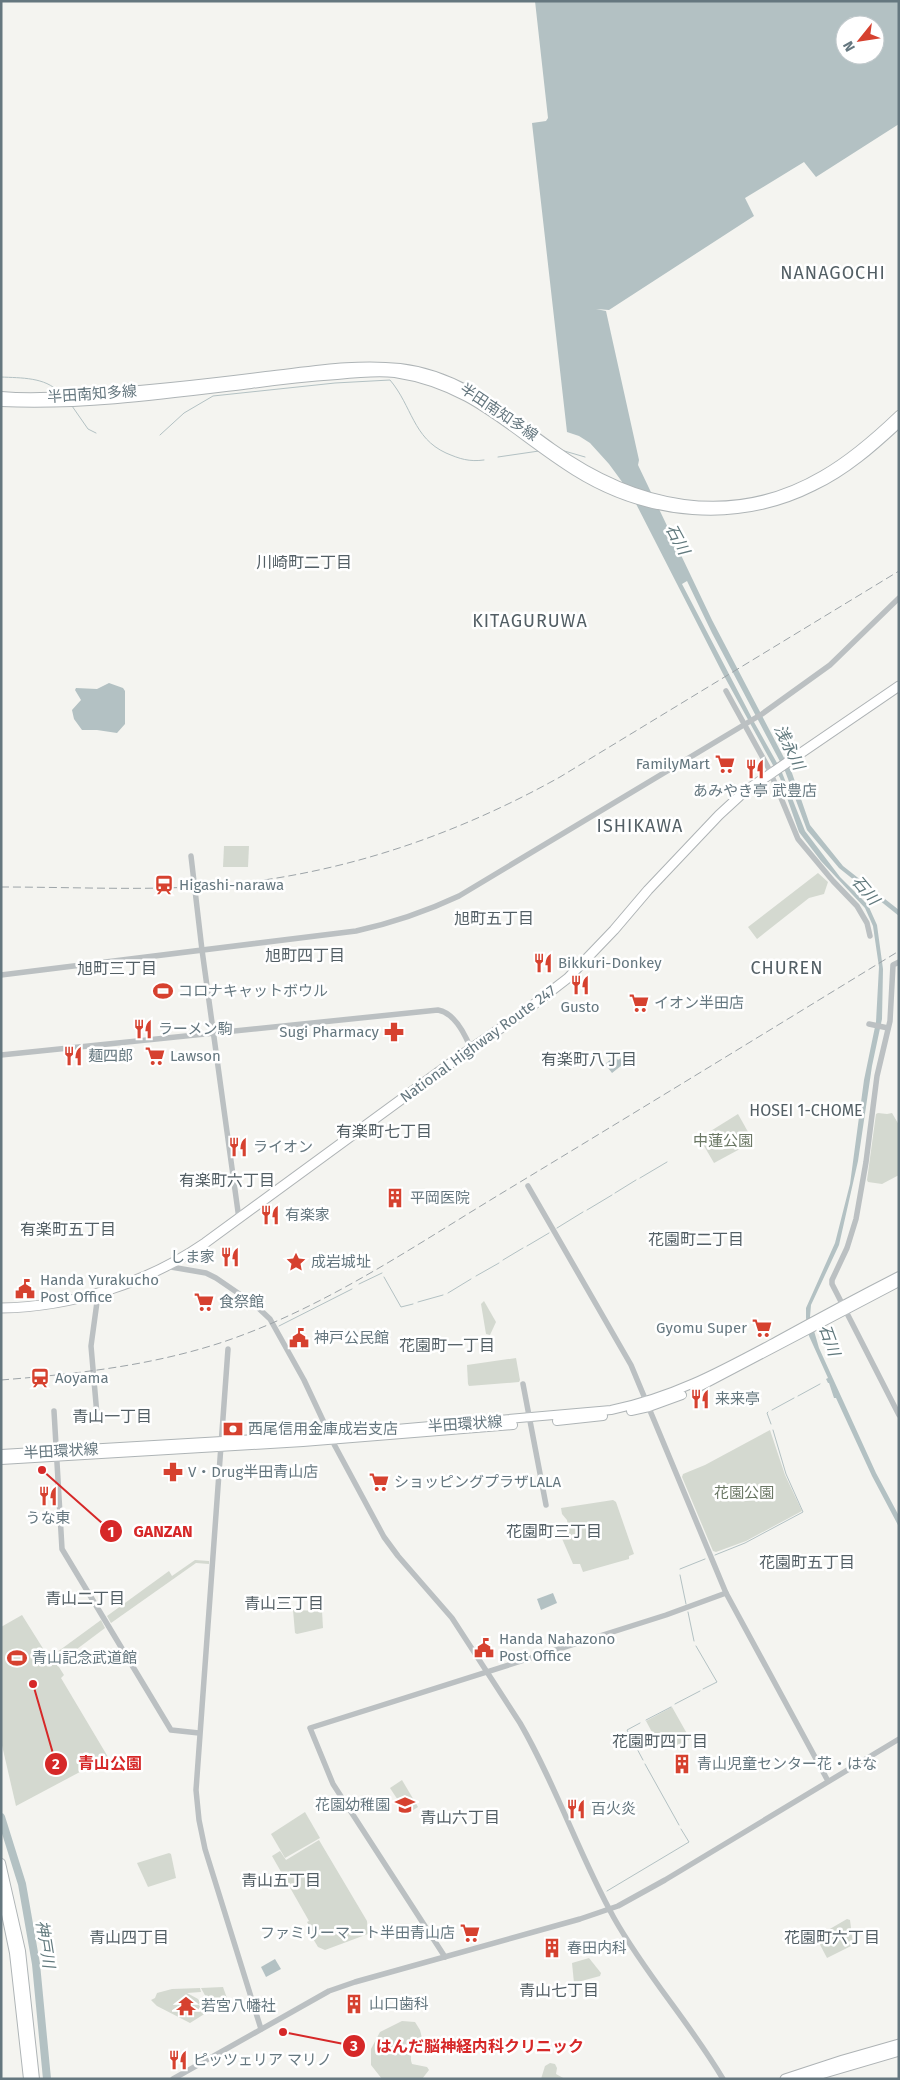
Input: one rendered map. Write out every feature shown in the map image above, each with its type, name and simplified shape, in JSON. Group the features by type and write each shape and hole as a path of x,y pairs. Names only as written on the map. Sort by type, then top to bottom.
{"highway":[{"name":"National Highway Route 247","path":"1,1308 47,1304 96,1293 127,1283 196,1250 520,1015 568,978 614,930 648,890 719,815 744,792 899,686"},
{"path":"785,2079 899,2044"},
{"path":"804,2079 899,2051"}],"main road":[{"name":"半田南知多線","path":"1,396 72,396 169,388 360,366 400,368 430,374 460,385 589,473 624,490 649,498 706,506 737,504 807,487 880,433 899,415"},
{"name":"半田南知多線","path":"1,402 54,403 206,390 330,375 369,372 394,373 431,381 460,392 492,411 574,470 626,497 666,508 727,511 758,506 787,498 851,464 899,423"},
{"name":"半田環状線","path":"845,1308 899,1276"},
{"name":"半田環状線","path":"1,1460 57,1454 331,1437 613,1415 648,1405 677,1392 899,1282"},
{"name":"半田環状線","path":"1,1454 57,1454"},
{"path":"1,1863 20,1951 35,2079"},
{"path":"1,1890 15,1961 28,2079"}],"street":[{"path":"1,975 356,931 391,923 425,912 459,896 762,714 830,665 899,598"},
{"path":"726,691 772,772 798,839 833,882 858,906 867,923 870,936"},
{"path":"191,856 239,1219"},
{"path":"899,962 893,966 886,1027 856,1219 847,1248 832,1280 899,1415"},
{"path":"1,1055 438,1010 444,1011 455,1020 471,1049"},
{"path":"869,1024 886,1027"},
{"path":"528,1186 632,1365 726,1593 828,1781"},
{"path":"165,1266 206,1273 216,1278 262,1310 270,1319 304,1380 331,1437 384,1537 452,1618 530,1740 580,1851 631,1946 723,2079"},
{"path":"96,1293 97,1302 91,1346 97,1415"},
{"path":"228,1349 196,1790 202,1835 261,2029"},
{"path":"523,1384 546,1506"},
{"path":"54,1411 62,1550 171,1730 199,1733"},
{"path":"445,1957 333,1784 310,1728 683,1609 726,1593"},
{"path":"173,2079 329,1991 610,1909 640,1895 899,1739"}],"green space":[{"path":"224,846 249,846 248,867 223,867"},
{"path":"818,873 828,882 824,894 809,898 757,939 748,927"},
{"path":"892,1113 899,1125 899,1175 882,1184 868,1182 867,1180 876,1114"},
{"name":"中蓮公園","path":"738,1114 752,1139 751,1143 714,1163 700,1139"},
{"path":"484,1301 496,1322 490,1335 486,1334 481,1304"},
{"path":"516,1358 519,1382 469,1386 467,1365"},
{"name":"花園公園","path":"770,1430 785,1475 802,1511 746,1541 716,1552 713,1551 682,1477 683,1474 705,1465"},
{"path":"613,1500 616,1502 634,1554 629,1556 629,1559 583,1572 580,1564 573,1564 560,1534 568,1526 561,1508"},
{"path":"195,1560 209,1561 209,1564 196,1563 111,1623 107,1616 169,1571 172,1576"},
{"path":"293,1610 322,1611 323,1628 295,1633"},
{"path":"22,1615 49,1658 101,1620 105,1628 57,1664 64,1675 61,1678 108,1757 16,1806 1,1741 1,1627"},
{"path":"672,1707 690,1739 666,1750 661,1749 646,1721"},
{"path":"402,1780 418,1807 407,1814 390,1788"},
{"path":"305,1812 320,1838 285,1858 271,1834"},
{"path":"319,1840 367,1921 368,1934 325,1950 318,1947 312,1937 315,1935 307,1922 309,1921 272,1856 280,1851 286,1860"},
{"path":"171,1854 176,1878 148,1887 137,1863"},
{"path":"847,1919 850,1920 853,1945 827,1958 816,1937"},
{"path":"589,1958 601,1973 600,1976 574,1983 572,1963"},
{"path":"223,1987 228,2001 213,2010 201,1988"},
{"path":"200,1988 201,1992 187,1993 198,1999 206,2013 190,2023 157,2006 151,2000 155,1998 157,1993 172,1989"},
{"path":"402,2021 415,2022 420,2030 423,2042 413,2051 411,2057 412,2064 427,2067 429,2070 422,2079 382,2079 371,2065 371,2049 380,2032"},
{"path":"550,2063 555,2064 557,2068 556,2074 565,2079 541,2079 545,2066"}],"shaded area":[{"path":"535,1 899,1 899,124 816,177 804,162 745,198 754,216 609,310 596,309 606,311 639,460 638,465 712,620 792,773 810,825 843,866 899,910 899,916 839,868 807,830 785,771 712,633 687,581 682,584 781,770 805,831 840,877 868,905 877,925 883,969 882,1019 872,1066 858,1161 839,1245 811,1305 810,1317 819,1348 876,1473 899,1516 899,1527 872,1476 836,1398 834,1398 826,1379 828,1378 809,1336 806,1318 806,1308 835,1243 850,1184 864,1080 876,1022 879,967 873,926 865,908 821,861 799,832 780,778 723,674 631,494 609,464 590,443 579,436 567,432 532,123 546,121 548,118"},
{"path":"109,683 123,688 125,691 125,724 117,733 82,730 74,719 72,710 81,700 75,690 76,688 97,689"},
{"path":"615,1056 618,1060 624,1056 627,1061 612,1073 605,1064"},
{"path":"553,1593 557,1603 541,1610 537,1599"},
{"path":"275,1959 281,1969 266,1977 261,1967"}],"waterway":[{"path":"1,377 40,381 47,383 59,392"},
{"path":"160,435 184,413 213,396 335,383 390,380 426,439 435,447 460,458 474,461 484,460"},
{"path":"72,406 88,429 96,433"},
{"path":"561,450 585,457"},
{"path":"498,457 539,451"},
{"path":"640,1178 667,1162"},
{"path":"615,1193 636,1180"},
{"path":"587,1210 612,1195"},
{"path":"557,1228 583,1212"},
{"path":"527,1246 549,1233"},
{"path":"503,1260 523,1248"},
{"path":"476,1276 499,1263"},
{"path":"359,1284 382,1273"},
{"path":"384,1277 401,1307 413,1304"},
{"path":"448,1293 471,1279"},
{"path":"279,1326 352,1289"},
{"path":"418,1302 443,1295"},
{"path":"798,1396 820,1384"},
{"path":"772,1410 794,1398"},
{"path":"768,1412 771,1424"},
{"path":"715,1555 745,1543 803,1512 786,1474 773,1430"},
{"path":"680,1569 705,1559"},
{"path":"680,1575 686,1604"},
{"path":"688,1612 694,1641"},
{"path":"696,1646 717,1682 703,1689"},
{"path":"675,1704 700,1691"},
{"path":"646,1720 671,1707"},
{"path":"640,1723 627,1730 643,1760"},
{"path":"645,1764 679,1825"},
{"name":"神戸川","path":"1,1817 22,1884 36,1964 47,2079"},
{"path":"607,1891 689,1842 681,1829"}],"railway":[{"path":"1,887 170,888 242,883 290,876 337,866 429,838 517,800 560,777 899,571"},
{"path":"1,1380 85,1372 166,1358 220,1343 293,1314 397,1258 899,951"}],"place":[{"name":"FamilyMart","path":"725,764"},
{"name":"あみやき亭 武豊店","path":"755,769"},
{"name":"Higashi-narawa","path":"164,885"},
{"name":"Bikkuri-Donkey","path":"543,963"},
{"name":"Gusto","path":"580,985"},
{"name":"コロナキャットボウル","path":"163,991"},
{"name":"イオン半田店","path":"639,1003"},
{"name":"ラーメン駒","path":"143,1029"},
{"name":"Sugi Pharmacy","path":"394,1032"},
{"name":"麺四郎","path":"73,1056"},
{"name":"Lawson","path":"155,1056"},
{"name":"ライオン","path":"238,1147"},
{"name":"平岡医院","path":"395,1198"},
{"name":"有楽家","path":"270,1215"},
{"name":"しま家","path":"230,1257"},
{"name":"成岩城址","path":"296,1262"},
{"name":"Handa Yurakucho Post Office","path":"25,1289"},
{"name":"食祭館","path":"204,1302"},
{"name":"Gyomu Super","path":"762,1328"},
{"name":"神戸公民館","path":"299,1338"},
{"name":"Aoyama","path":"40,1378"},
{"name":"来来亭","path":"700,1399"},
{"name":"西尾信用金庫成岩支店","path":"233,1429"},
{"name":"GANZAN","path":"42,1470"},
{"name":"V・Drug半田青山店","path":"173,1472"},
{"name":"ショッピングプラザLALA","path":"379,1482"},
{"name":"うな東","path":"48,1496"},
{"name":"Handa Nahazono Post Office","path":"484,1648"},
{"name":"青山記念武道館","path":"17,1658"},
{"name":"青山公園","path":"33,1684"},
{"name":"青山児童センター花・はな","path":"682,1764"},
{"name":"花園幼稚園","path":"405,1805"},
{"name":"百火炎","path":"576,1809"},
{"name":"ファミリーマート半田青山店","path":"470,1933"},
{"name":"春田内科","path":"552,1948"},
{"name":"山口歯科","path":"354,2004"},
{"name":"若宮八幡社","path":"186,2006"},
{"name":"はんだ脳神経内科クリニック","path":"283,2032"},
{"name":"ピッツェリア マリノ","path":"178,2060"}],"district":[{"name":"NANAGOCHI","path":"833,273"},
{"name":"川崎町二丁目","path":"304,562"},
{"name":"KITAGURUWA","path":"530,621"},
{"name":"ISHIKAWA","path":"640,826"},
{"name":"旭町五丁目","path":"494,918"},
{"name":"旭町四丁目","path":"305,955"},
{"name":"旭町三丁目","path":"117,968"},
{"name":"CHUREN","path":"787,968"},
{"name":"有楽町八丁目","path":"589,1059"},
{"name":"HOSEI 1-CHOME","path":"806,1110"},
{"name":"有楽町七丁目","path":"384,1131"},
{"name":"有楽町六丁目","path":"227,1180"},
{"name":"有楽町五丁目","path":"68,1229"},
{"name":"花園町二丁目","path":"696,1239"},
{"name":"花園町一丁目","path":"447,1345"},
{"name":"青山一丁目","path":"112,1416"},
{"name":"花園町三丁目","path":"554,1531"},
{"name":"花園町五丁目","path":"807,1562"},
{"name":"青山二丁目","path":"85,1598"},
{"name":"青山三丁目","path":"284,1603"},
{"name":"花園町四丁目","path":"660,1741"},
{"name":"青山六丁目","path":"460,1817"},
{"name":"青山五丁目","path":"281,1880"},
{"name":"青山四丁目","path":"129,1937"},
{"name":"花園町六丁目","path":"832,1937"},
{"name":"青山七丁目","path":"559,1990"}],"water label":[{"name":"石川","path":"678,539"},
{"name":"浅永川","path":"790,747"},
{"name":"石川","path":"866,890"},
{"name":"石川","path":"830,1340"}]}
